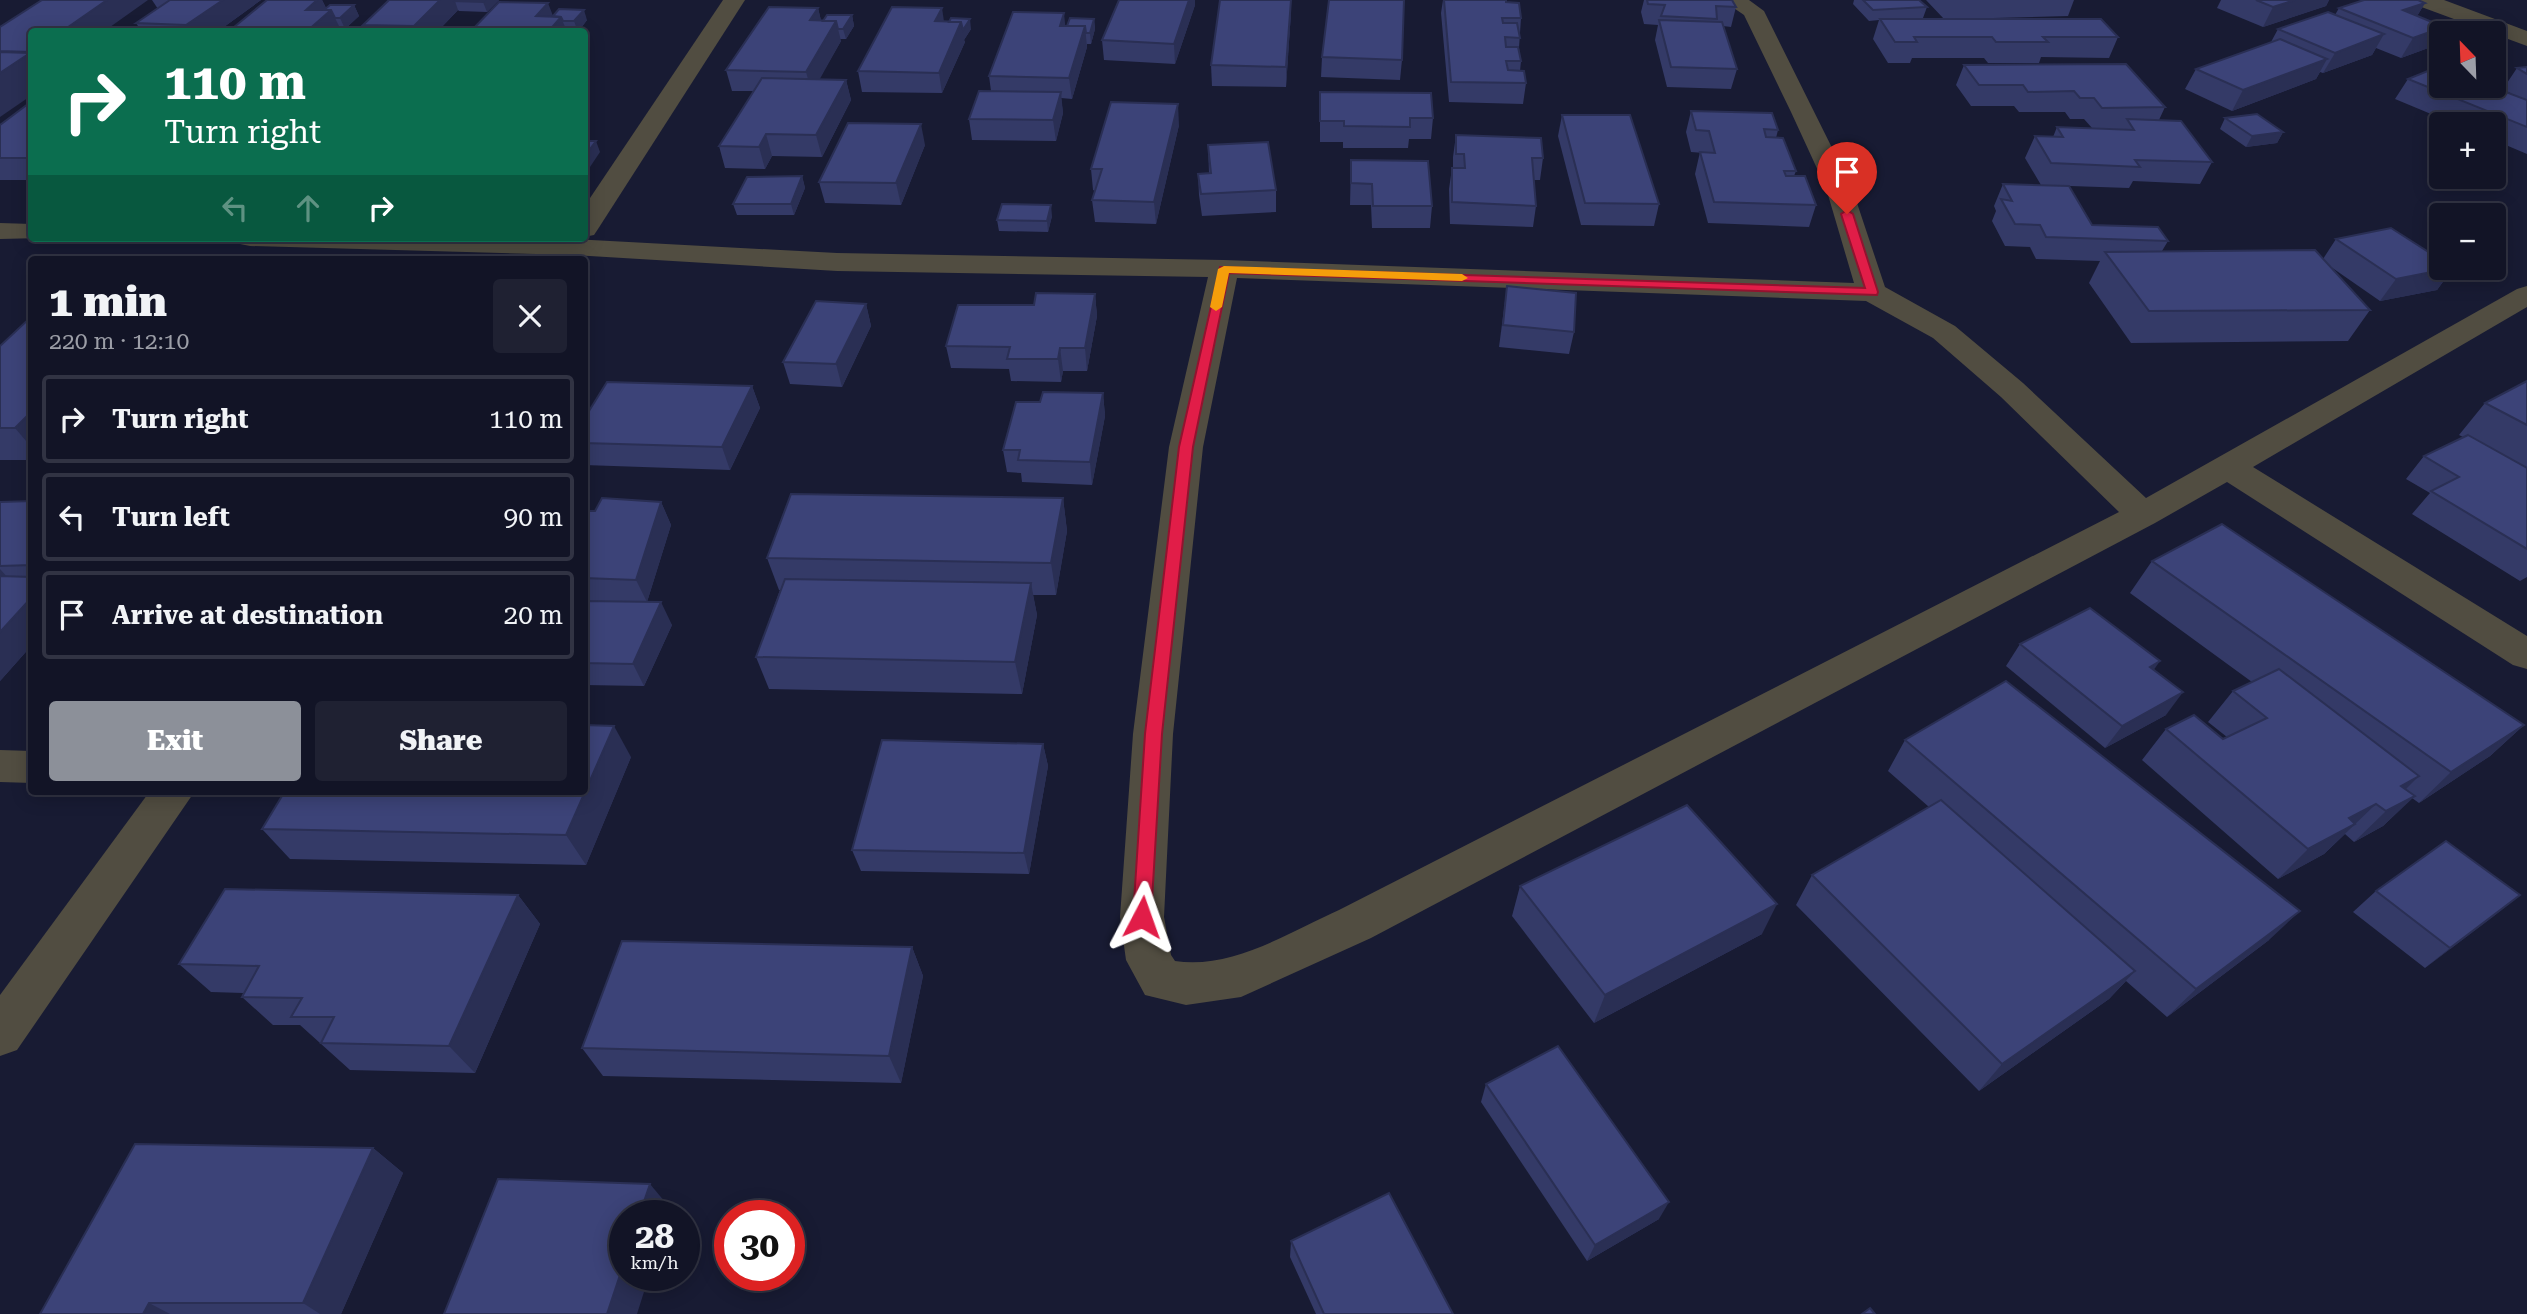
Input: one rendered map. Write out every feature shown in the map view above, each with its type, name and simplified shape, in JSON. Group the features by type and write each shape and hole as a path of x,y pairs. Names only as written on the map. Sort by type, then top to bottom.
{"street":[{"path":"588,223 734,0"},
{"path":"1733,0 1753,11 1803,112 1839,188 1872,292"},
{"path":"2424,0 2527,39"},
{"path":"0,231 28,232"},
{"path":"510,242 575,243 837,262 1224,269 1872,292 1944,332 2012,390 2143,515"},
{"path":"1224,269 1186,447 1153,734 1142,917 1149,960 1161,980 1186,984 1241,976 1355,924 2143,515 2527,295"},
{"path":"2227,466 2527,655"},
{"path":"0,766 28,767"},
{"path":"0,1034 171,795"}],"building":[{"path":"42,0 107,0 67,28 28,28 28,52 0,51 0,27"},
{"path":"170,0 223,0 186,25 136,23"},
{"path":"267,0 317,0 306,10 331,10 311,28 233,28"},
{"path":"389,0 440,0 414,26 363,25"},
{"path":"456,0 485,0 483,2"},
{"path":"1119,0 1189,0 1174,44 1102,40"},
{"path":"1220,0 1291,0 1286,67 1211,65"},
{"path":"1329,0 1404,0 1402,60 1322,57"},
{"path":"1444,0 1506,0 1519,3 1521,18 1502,18 1503,23 1517,23 1520,38 1505,37 1506,47 1518,47 1521,61 1506,61 1508,70 1524,71 1526,83 1451,82"},
{"path":"1647,0 1732,0 1736,7 1716,6 1717,19 1661,16 1665,5 1648,4"},
{"path":"1863,0 1919,0 1927,7 1873,10"},
{"path":"2256,0 2295,0 2273,7"},
{"path":"2364,0 2418,0 2425,3 2403,10 2430,21 2429,32 2413,38 2339,8"},
{"path":"499,2 548,3 536,16 561,17 551,28 474,28"},
{"path":"330,5 354,5 340,18 335,18 331,10 324,10"},
{"path":"769,7 818,8 810,20 836,21 806,72 726,70"},
{"path":"892,7 942,8 935,21 961,22 939,73 858,71"},
{"path":"559,9 584,10 574,21 563,21 561,17 553,16"},
{"path":"1013,12 1064,13 1060,26 1085,26 1069,78 989,76"},
{"path":"2328,12 2384,34 2335,53 2278,29"},
{"path":"827,15 852,15 843,29 838,29 836,21 823,21"},
{"path":"951,18 970,19 963,30 961,22 949,22"},
{"path":"1070,18 1094,19 1090,33 1086,33 1085,26 1067,26"},
{"path":"1880,19 2101,19 2118,37 2043,37 2048,42 1996,42 1992,37 1914,37 1917,42 1895,42"},
{"path":"1659,20 1722,22 1737,69 1671,67"},
{"path":"2280,39 2327,59 2243,90 2196,69"},
{"path":"0,52 28,53 28,54 0,73"},
{"path":"2126,64 2165,107 2102,108 2094,98 2080,98 2074,91 2028,92 2023,85 1979,85 1964,65"},
{"path":"2527,67 2527,74 2517,68"},
{"path":"2429,71 2429,87 2408,79"},
{"path":"762,78 846,80 816,135 766,134 759,147 719,146"},
{"path":"979,91 1061,92 1053,120 969,119"},
{"path":"1320,92 1431,93 1433,118 1410,118 1410,127 1344,126 1344,121 1320,121"},
{"path":"2506,92 2527,100 2527,127 2506,119 2506,112 2490,112 2455,98 2506,98"},
{"path":"1111,102 1178,104 1154,202 1092,200 1102,169 1091,169"},
{"path":"28,104 28,158 0,158 0,125"},
{"path":"1691,111 1772,113 1778,130 1764,129 1766,137 1783,138 1796,171 1784,171 1786,176 1805,176 1816,205 1714,202 1700,152 1715,153 1709,131 1696,130"},
{"path":"2257,114 2283,132 2252,136 2225,118"},
{"path":"1562,115 1630,115 1659,204 1585,203"},
{"path":"2127,119 2181,121 2212,162 2135,160 2140,167 2051,163 2035,136 2063,137 2057,127 2134,130"},
{"path":"848,123 921,124 896,183 819,182"},
{"path":"1456,135 1541,138 1543,158 1532,158 1536,206 1452,202 1452,168 1465,168 1464,154 1456,154"},
{"path":"588,141 596,141 588,152"},
{"path":"1268,142 1276,190 1201,194 1198,174 1211,173 1208,145"},
{"path":"1351,160 1428,161 1432,206 1373,206 1372,184 1351,183"},
{"path":"802,176 791,204 733,204 747,177"},
{"path":"2003,184 2069,186 2092,225 2158,227 2168,241 2046,237 2040,225 2015,224 2001,199 2012,201"},
{"path":"1002,204 1051,205 1047,221 997,220"},
{"path":"2391,228 2429,252 2429,273 2396,279 2336,239"},
{"path":"2315,250 2370,310 2149,311 2105,252"},
{"path":"1507,286 1576,293 1574,332 1503,325"},
{"path":"1036,293 1095,294 1085,348 1060,348 1058,359 1007,359 1010,347 946,346 958,305 1034,305"},
{"path":"816,301 866,304 836,364 783,362"},
{"path":"28,320 28,415 15,428 0,428 0,346"},
{"path":"2527,381 2527,425 2485,403"},
{"path":"607,382 752,386 722,447 588,443 588,413"},
{"path":"1043,392 1103,393 1090,462 1018,460 1020,450 1003,450 1016,402 1040,402"},
{"path":"2468,435 2527,468 2527,549 2431,491 2459,477 2424,456"},
{"path":"791,494 1063,498 1051,563 767,558"},
{"path":"602,498 661,502 636,580 588,578 588,511 595,511"},
{"path":"28,501 28,565 0,566 0,502"},
{"path":"2222,524 2524,725 2451,772 2152,561"},
{"path":"0,576 28,577 28,601 0,632"},
{"path":"785,579 1031,583 1015,662 756,657"},
{"path":"588,601 661,602 633,664 588,663"},
{"path":"2090,608 2160,661 2150,667 2183,692 2122,726 2020,644"},
{"path":"2279,669 2419,776 2401,786 2415,796 2386,811 2376,804 2349,818 2355,824 2308,849 2166,729 2194,715 2223,739 2267,718 2233,691"},
{"path":"2006,681 2300,911 2196,989 1905,740"},
{"path":"588,725 614,726 588,785"},
{"path":"882,740 1043,744 1024,853 852,850"},
{"path":"283,795 584,795 566,835 262,829"},
{"path":"1941,800 2135,971 2002,1064 1812,875"},
{"path":"1687,805 1777,904 1605,995 1520,886"},
{"path":"2446,841 2520,895 2450,948 2376,891"},
{"path":"225,889 518,895 449,1046 321,1043 334,1017 291,1017 302,998 242,997 259,966 179,964"},
{"path":"622,941 912,947 889,1056 582,1048"},
{"path":"1558,1046 1669,1202 1595,1245 1486,1084"},
{"path":"135,1144 373,1148 303,1303 149,1303 143,1314 40,1314"},
{"path":"498,1179 650,1184 644,1200 609,1200 609,1291 615,1291 607,1314 444,1314"},
{"path":"1389,1193 1453,1314 1324,1314 1291,1241"},
{"path":"1870,1308 1875,1314 1862,1314"}],"slow traffic":[{"path":"1216,307 1224,269 1462,278"}],"route":[{"path":"1142,917 1153,734 1186,447 1224,269 1872,292 1847,214"}]}
